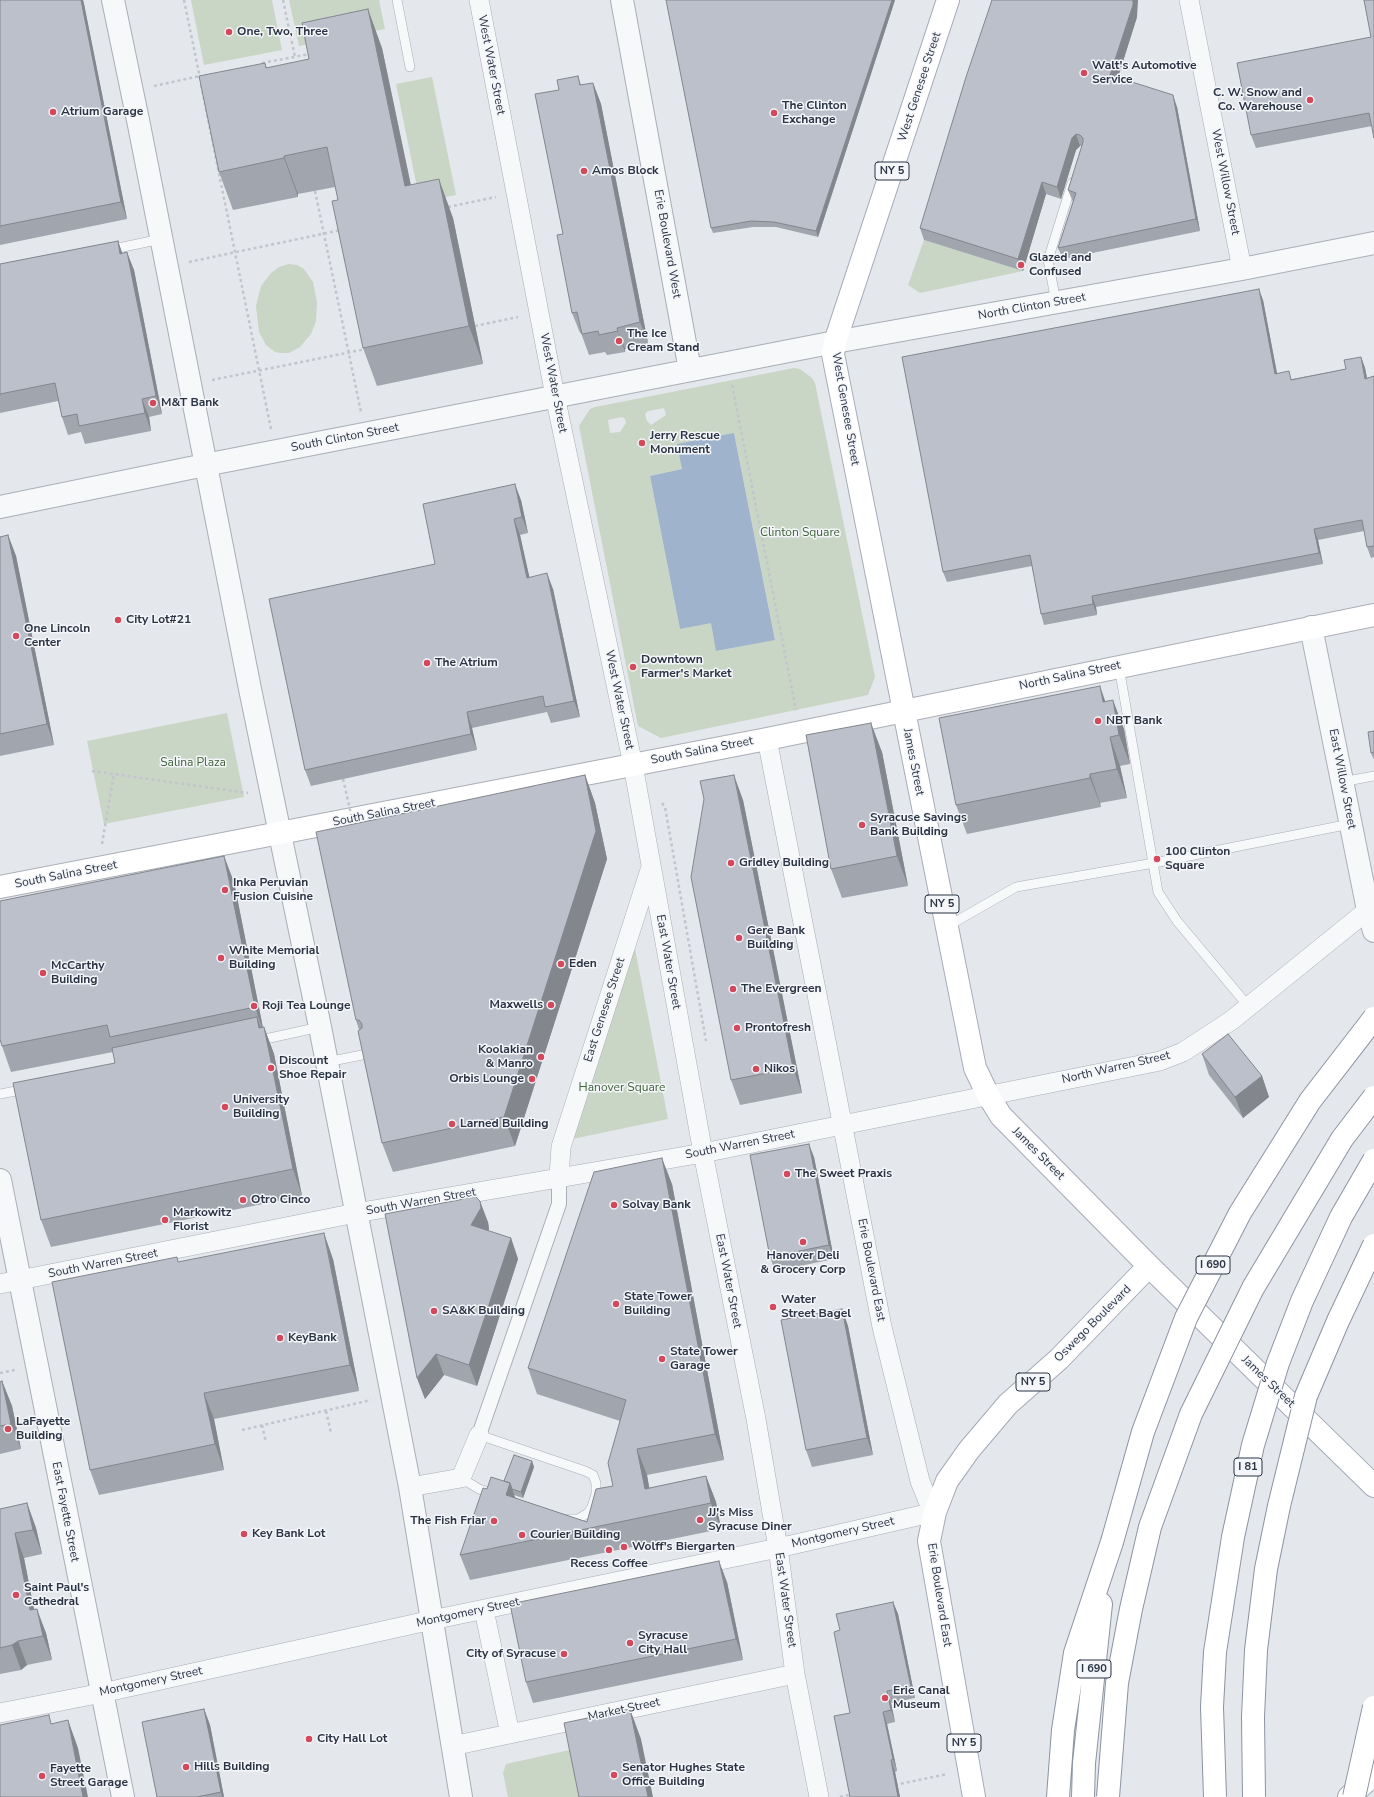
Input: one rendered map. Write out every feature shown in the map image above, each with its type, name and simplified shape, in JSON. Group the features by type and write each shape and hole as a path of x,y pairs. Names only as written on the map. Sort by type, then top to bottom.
{"main road":[{"name":"West Genesee Street","path":"903,711 833,354 835,342 948,0"},
{"name":"North Salina Street","path":"767,738 1374,615"},
{"name":"James Street","path":"903,711 975,1068 988,1095 1001,1116 1150,1266 1374,1486"},
{"name":"South Salina Street","path":"0,888 767,738"},
{"name":"I 690","path":"1083,1797 1084,1763 1102,1596 1112,1542 1143,1432 1186,1318 1240,1213 1305,1108 1374,1018"},
{"path":"1108,1797 1117,1683 1131,1609 1150,1527 1191,1414 1253,1288 1342,1138 1374,1097"},
{"name":"I 81","path":"1215,1797 1212,1707 1215,1652 1233,1537 1253,1445 1278,1363 1302,1301 1341,1217 1374,1160"},
{"path":"1254,1797 1253,1717 1256,1650 1266,1569 1279,1506 1306,1396 1338,1321 1374,1244"},
{"name":"Oswego Boulevard","path":"935,1512 951,1475 968,1450 1008,1404 1059,1359 1150,1266"},
{"name":"Erie Boulevard East","path":"935,1512 929,1541 974,1797"},
{"path":"1058,1797 1063,1730 1075,1653 1112,1542"},
{"path":"1354,1797 1374,1707"},
{"path":"1349,1797 1374,1774"}],"street":[{"path":"113,0 162,239 205,465 327,1062 391,1396 410,1487 461,1797"},
{"name":"West Water Street","path":"479,0 555,396 633,765"},
{"name":"Erie Boulevard West","path":"622,0 690,370"},
{"name":"West Willow Street","path":"1189,0 1242,269"},
{"name":"North Clinton Street","path":"690,370 835,342 1242,269 1374,243"},
{"name":"South Clinton Street","path":"0,507 205,465 690,370"},
{"name":"East Willow Street","path":"1311,627 1350,824 1368,910 1374,931"},
{"name":"Erie Boulevard East","path":"767,738 882,1327 920,1481 928,1501 935,1512"},
{"name":"East Water Street","path":"633,765 702,1153 756,1419 778,1548 795,1674 819,1797"},
{"name":"East Genesee Street","path":"559,1177 561,1147 651,866"},
{"name":"North Warren Street","path":"843,1125 1160,1061 1183,1052 1249,1007 1368,910"},
{"name":"South Warren Street","path":"10,1282 356,1213 702,1153 843,1125"},
{"path":"410,1487 461,1478 479,1435 559,1204 559,1177"},
{"name":"East Fayette Street","path":"0,1180 10,1282 102,1693 123,1797"},
{"name":"Montgomery Street","path":"0,1713 102,1693 432,1620 778,1548 935,1512"},
{"path":"484,1610 510,1734"},
{"name":"Market Street","path":"452,1746 795,1674"}],"lane":[{"path":"397,0 410,66"},
{"path":"1056,302 1048,260 1076,173"},
{"path":"100,252 162,239"},
{"path":"1119,666 1158,892 1177,921 1249,1007"},
{"path":"1342,782 1374,776"},
{"path":"946,927 1016,887 1154,863 1350,824"},
{"path":"246,1043 320,1027"},
{"path":"327,1062 367,1054"},
{"path":"0,1094 35,1087"},
{"path":"479,1435 593,1475 596,1483 596,1494 588,1512 578,1519 568,1519 554,1515"},
{"path":"461,1478 479,1489 505,1498"}],"path":[{"path":"184,0 276,451"},
{"path":"283,0 295,57"},
{"path":"258,64 317,52"},
{"path":"132,91 207,75"},
{"path":"315,191 365,434"},
{"path":"445,208 516,193"},
{"path":"166,266 347,228"},
{"path":"475,326 539,313"},
{"path":"190,385 368,348"},
{"path":"732,381 796,710"},
{"path":"92,771 272,796"},
{"path":"98,869 114,774"},
{"path":"344,779 355,830"},
{"path":"242,1430 391,1396"},
{"path":"326,1411 331,1433"},
{"path":"262,1425 266,1442"},
{"path":"893,1786 969,1770"},
{"path":"840,1797 855,1794"}],"green space":[{"path":"191,0 272,0 282,50 204,65"},
{"path":"289,0 379,0 385,29 299,46"},
{"path":"432,77 456,195 420,202 396,84"},
{"path":"924,240 1023,271 920,293 908,285"},
{"path":"289,264 297,265 304,269 313,282 317,302 316,321 311,334 300,347 289,353 280,353 275,352 266,345 259,332 256,306 261,286 271,273 279,267"},
{"name":"Clinton Square","path":"794,368 800,369 812,378 815,383 875,677 868,695 661,738 638,726 579,426 590,409","holes":["664,408 666,415 651,425 647,421 645,414 648,411","622,417 625,419 626,423 620,432 610,433 608,420","734,433 775,639 717,651 711,622 680,629 650,476 682,469"]},
{"name":"Salina Plaza","path":"227,713 244,797 104,824 87,741"},
{"name":"Hanover Square","path":"631,928 668,1119 563,1141"},
{"path":"574,1749 584,1797 508,1797 503,1773 506,1764"}],"water":[{"path":"734,433 775,640 716,651 711,623 680,629 650,476 682,469 677,444"}],"building":[{"name":"Atrium Garage","path":"0,0 81,0 121,202 0,226"},
{"name":"The Clinton Exchange","path":"666,0 892,0 816,231 774,222 751,221 711,228"},
{"path":"992,0 1133,0 1133,5 1110,75 1173,95 1196,219 1058,248 1076,193 1068,190 1083,142 1083,138 1076,134 1072,138 1057,187 1042,182 1018,259 920,228 966,77"},
{"name":"C. W. Snow and Co. Warehouse","path":"1364,0 1374,0 1374,138 1369,113 1251,135 1237,63 1371,37"},
{"path":"368,9 405,186 439,179 469,326 363,348 332,201 338,200 327,147 219,172 199,76 265,63 266,68 309,59 302,23"},
{"path":"578,76 580,85 593,83 640,322 617,328 618,331 599,335 598,331 582,334 577,312 572,313 557,235 563,234 535,94 559,90 557,80"},
{"path":"118,241 120,254 127,252 156,396 142,399 145,413 79,426 77,414 62,417 55,383 0,394 0,264"},
{"path":"1259,289 1275,374 1289,371 1291,380 1346,369 1344,360 1361,357 1365,379 1374,376 1374,546 1367,547 1362,520 1314,529 1319,553 1092,596 1093,604 1041,614 1030,555 943,572 902,357"},
{"name":"The Atrium","path":"515,484 522,517 514,519 527,578 547,573 574,701 545,707 543,696 467,712 471,734 305,770 269,599 435,564 423,504"},
{"name":"One Lincoln Center","path":"8,535 47,724 0,734 0,537"},
{"path":"1100,686 1103,702 1113,700 1119,735 1110,737 1117,769 1090,774 1090,778 956,805 939,718"},
{"name":"Syracuse Savings Bank Building","path":"871,723 897,856 831,869 806,735"},
{"path":"1374,731 1374,752 1371,753 1368,732"},
{"path":"585,775 596,831 504,1117 382,1143 358,1031 362,1028 362,1024 359,1020 356,1020 316,832"},
{"path":"734,775 793,1068 731,1080 691,877 704,799 700,781"},
{"path":"224,856 255,1007 110,1037 107,1025 2,1046 0,1039 0,901"},
{"path":"257,1017 259,1028 264,1027 293,1169 41,1220 13,1083 115,1063 112,1048"},
{"path":"1228,1034 1262,1076 1235,1097 1202,1054"},
{"path":"809,1144 829,1245 770,1257 750,1155"},
{"path":"662,1158 715,1434 637,1449 645,1489 706,1476 711,1503 460,1555 483,1488 487,1489 491,1477 510,1483 506,1495 587,1522 596,1489 613,1486 608,1463 626,1400 528,1368 594,1172"},
{"path":"474,1195 480,1201 481,1208 471,1225 511,1238 469,1365 436,1354 417,1378 385,1214 464,1199 467,1196"},
{"path":"324,1233 350,1365 204,1393 215,1444 90,1470 52,1282 177,1257 178,1262"},
{"path":"842,1309 867,1438 806,1450 781,1320"},
{"path":"2,1381 11,1424 0,1426 0,1382"},
{"path":"514,1455 532,1461 521,1492 512,1489 510,1483 504,1481"},
{"path":"27,1503 33,1530 15,1533 30,1610 37,1609 43,1636 18,1641 12,1645 0,1648 0,1509"},
{"name":"Syracuse City Hall","path":"719,1561 736,1639 526,1682 510,1604"},
{"name":"Erie Canal Museum","path":"893,1602 911,1687 887,1691 891,1710 883,1712 893,1759 891,1760 898,1797 850,1797 834,1716 850,1713 834,1632 840,1630 836,1614"},
{"name":"Hills Building","path":"204,1709 221,1792 197,1797 157,1797 142,1722"},
{"path":"630,1709 648,1797 579,1797 564,1723"},
{"name":"Fayette Street Garage","path":"49,1715 51,1724 68,1720 83,1797 0,1797 0,1725"}],"place":[{"name":"One, Two, Three","path":"229,32"},
{"name":"Walt's Automotive Service","path":"1084,73"},
{"name":"C. W. Snow and Co. Warehouse","path":"1310,100"},
{"name":"Atrium Garage","path":"53,112"},
{"name":"The Clinton Exchange","path":"774,113"},
{"name":"Amos Block","path":"584,171"},
{"name":"Glazed and Confused","path":"1021,265"},
{"name":"The Ice Cream Stand","path":"619,341"},
{"name":"M&T Bank","path":"153,403"},
{"name":"Jerry Rescue Monument","path":"642,443"},
{"name":"City Lot#21","path":"118,620"},
{"name":"One Lincoln Center","path":"16,636"},
{"name":"The Atrium","path":"427,663"},
{"name":"Downtown Farmer's Market","path":"633,667"},
{"name":"NBT Bank","path":"1098,721"},
{"name":"Syracuse Savings Bank Building","path":"862,825"},
{"name":"100 Clinton Square","path":"1157,859"},
{"name":"Gridley Building","path":"731,863"},
{"name":"Inka Peruvian Fusion Cuisine","path":"225,890"},
{"name":"Gere Bank Building","path":"739,938"},
{"name":"White Memorial Building","path":"221,958"},
{"name":"Eden","path":"561,964"},
{"name":"McCarthy Building","path":"43,973"},
{"name":"The Evergreen","path":"733,989"},
{"name":"Maxwells","path":"551,1005"},
{"name":"Roji Tea Lounge","path":"254,1006"},
{"name":"Prontofresh","path":"737,1028"},
{"name":"Koolakian & Manro","path":"541,1057"},
{"name":"Discount Shoe Repair","path":"271,1068"},
{"name":"Nikos","path":"756,1069"},
{"name":"Orbis Lounge","path":"532,1079"},
{"name":"University Building","path":"225,1107"},
{"name":"Larned Building","path":"452,1124"},
{"name":"The Sweet Praxis","path":"787,1174"},
{"name":"Otro Cinco","path":"243,1200"},
{"name":"Solvay Bank","path":"614,1205"},
{"name":"Markowitz Florist","path":"165,1220"},
{"name":"Hanover Deli & Grocery Corp","path":"803,1242"},
{"name":"State Tower Building","path":"616,1304"},
{"name":"Water Street Bagel","path":"773,1307"},
{"name":"SA&K Building","path":"434,1311"},
{"name":"KeyBank","path":"280,1338"},
{"name":"State Tower Garage","path":"662,1359"},
{"name":"LaFayette Building","path":"8,1429"},
{"name":"JJ's Miss Syracuse Diner","path":"700,1520"},
{"name":"The Fish Friar","path":"494,1521"},
{"name":"Key Bank Lot","path":"244,1534"},
{"name":"Courier Building","path":"522,1535"},
{"name":"Wolff's Biergarten","path":"624,1547"},
{"name":"Recess Coffee","path":"609,1550"},
{"name":"Saint Paul's Cathedral","path":"16,1595"},
{"name":"Syracuse City Hall","path":"630,1643"},
{"name":"City of Syracuse","path":"564,1654"},
{"name":"Erie Canal Museum","path":"885,1698"},
{"name":"City Hall Lot","path":"309,1739"},
{"name":"Hills Building","path":"186,1767"},
{"name":"Senator Hughes State Office Building","path":"614,1775"},
{"name":"Fayette Street Garage","path":"42,1776"}]}
